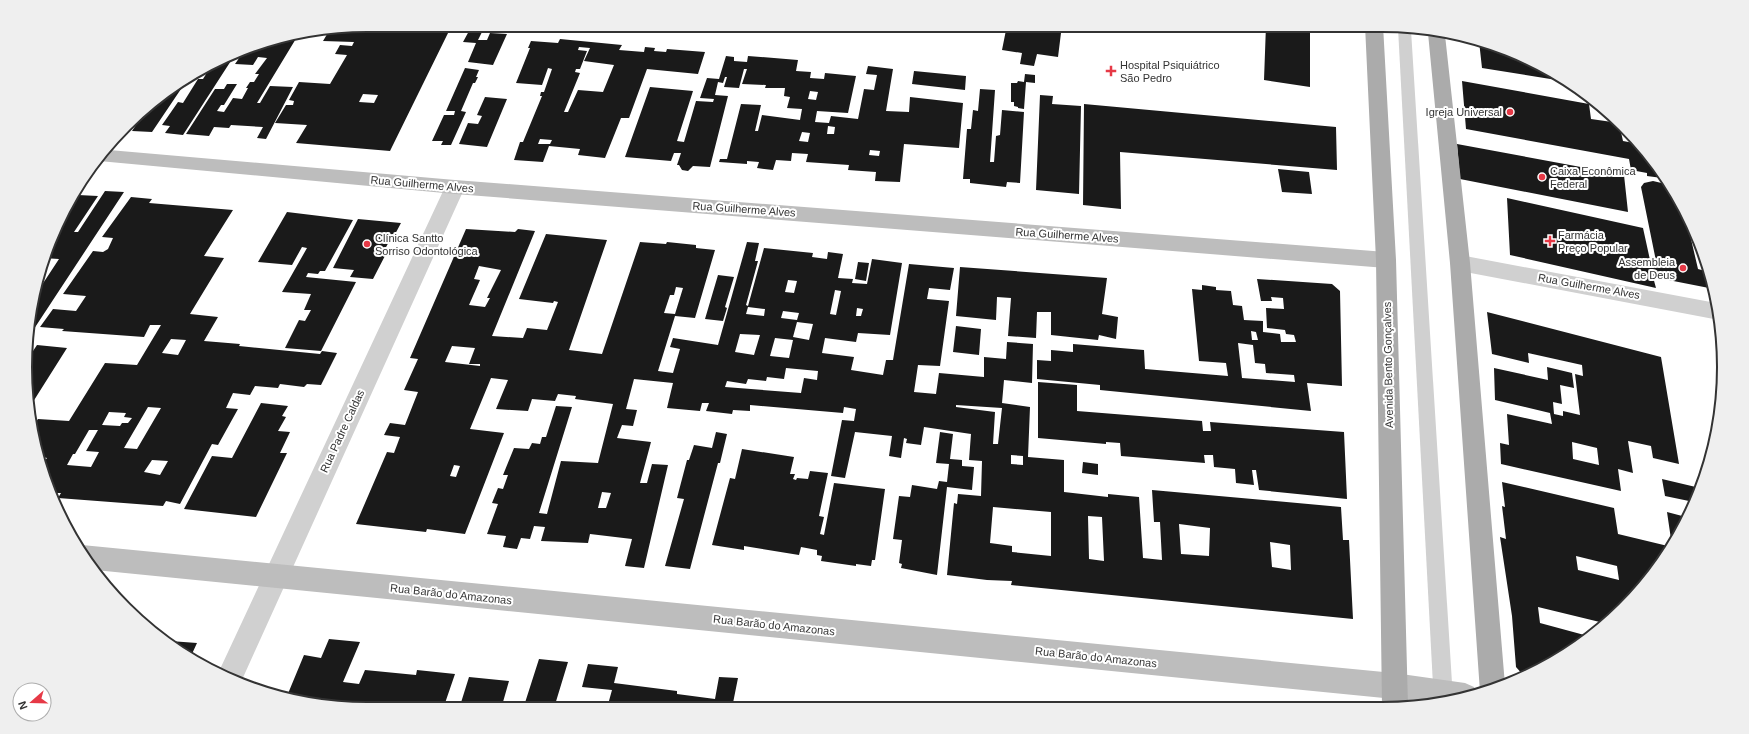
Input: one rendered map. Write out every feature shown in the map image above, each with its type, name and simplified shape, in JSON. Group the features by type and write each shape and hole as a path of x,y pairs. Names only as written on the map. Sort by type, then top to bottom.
{"main road":[{"name":"Avenida Bento Gonçalves","path":"1374,32 1386,260 1395,699"},
{"path":"1436,36 1460,263 1492,683"},
{"name":"Rua Guilherme Alves","path":"107,156 455,187 1386,260"},
{"name":"Rua Barão do Amazonas","path":"92,558 275,576 1395,699 1437,697"}],"street":[{"name":"Rua Padre Caldas","path":"232,673 455,187"},
{"name":"Rua Guilherme Alves","path":"1460,263 1688,304 1712,310"}],"lane":[{"path":"1404,33 1450,695"}],"building":[{"path":"449,32 390,151 296,143 307,125 275,123 286,105 293,105 294,101 289,100 299,82 330,84 347,55 335,54 340,45 352,46 354,42 323,41 327,35 345,33","holes":["363,94 378,95 374,103 359,102"]},
{"path":"468,32 482,32 478,40 487,40 490,33 507,34 493,65 468,62 476,43 463,42"},
{"path":"1006,32 1061,32 1058,57 1037,54 1034,66 1020,64 1022,53 1002,50"},
{"path":"1266,32 1310,32 1310,87 1264,80"},
{"path":"295,39 257,103 260,103 270,86 293,87 266,139 257,138 263,127 231,125 229,128 214,127 209,136 186,134 215,89 224,89 227,84 237,84 224,105 221,105 217,111 224,112 233,98 242,99 248,88 246,88 250,82 254,82 259,74 255,74 267,58 258,57 253,65 235,64 239,58 280,43"},
{"path":"560,39 622,45 619,50 644,52 645,47 655,48 654,51 666,52 667,49 705,52 698,74 647,69 629,118 621,118 605,158 578,155 580,149 549,146 543,162 514,160 520,142 523,142 542,96 540,96 541,92 544,92 552,69 548,68 542,85 516,83 530,48 528,48 531,41 558,43","holes":["579,47 590,48 584,61 614,65 603,92 578,90 568,112 564,112 580,73 575,72 576,69 580,69 587,51 578,50","540,139 552,140 550,144 538,144"]},
{"path":"1480,47 1510,58 1554,80 1482,68"},
{"path":"726,56 734,57 734,61 747,62 748,56 798,60 796,71 811,72 810,78 824,79 825,73 856,76 848,113 817,111 815,122 829,123 831,116 858,119 864,89 874,90 877,75 866,74 868,66 893,69 886,111 909,112 910,97 963,103 959,148 904,144 900,182 875,181 876,172 848,170 849,165 806,162 808,154 792,153 791,161 776,160 773,170 757,168 759,162 747,161 747,164 719,162 720,159 727,159 741,104 761,105 755,131 758,131 762,115 800,120 802,109 787,108 790,97 784,96 785,88 765,88 766,85 742,84 747,69 744,69 739,88 724,87 727,77 725,77 723,83 718,82 715,95 728,96 710,167 693,166 688,171 682,170 679,165 677,165 681,153 674,153 671,161 625,157 650,87 693,91 677,141 684,142 696,101 713,102 714,99 700,98 707,78 719,79","holes":["810,91 818,92 816,100 808,99","828,126 835,127 834,134 827,134","802,132 810,133 808,142 799,141","870,150 880,151 879,156 869,155"]},
{"path":"230,62 183,135 165,133 170,126 162,125 178,102 183,103 198,79 203,79 207,73"},
{"path":"465,68 479,70 476,77 478,77 475,83 473,83 461,111 466,112 451,145 441,145 443,141 432,141 444,115 454,115 455,111 446,111"},
{"path":"914,71 966,76 965,90 912,84"},
{"path":"1025,74 1035,75 1035,83 1026,82 1024,109 1014,106 1014,102 1011,102 1011,83 1017,83 1018,81 1024,82"},
{"path":"1462,81 1589,104 1591,119 1610,122 1621,132 1623,141 1631,142 1658,178 1647,176 1647,173 1631,170 1629,159 1466,129"},
{"path":"182,87 152,132 132,131 137,123 146,115"},
{"path":"980,89 995,90 990,162 994,162 996,136 1000,135 1002,110 1024,112 1020,183 1007,182 1006,187 970,183 970,179 963,179 967,129 971,129 973,110 978,111"},
{"path":"1040,95 1053,96 1052,104 1081,106 1079,194 1036,190"},
{"path":"485,97 507,99 487,147 459,144 468,123 478,124 482,116 477,115"},
{"path":"1084,104 1336,127 1337,170 1120,152 1121,209 1083,205"},
{"name":"Caixa Econômica Federal","path":"1457,144 1624,175 1628,212 1460,179"},
{"path":"1278,169 1309,172 1312,194 1282,192"},
{"path":"1653,181 1662,183 1691,239 1698,269 1703,270 1708,288 1653,277 1656,288 1510,255 1507,198 1643,228 1650,260 1656,261 1641,187 1644,183"},
{"path":"105,191 124,192 35,328 42,285 59,259 50,258 67,219 79,195 98,196 74,232 78,232"},
{"path":"131,197 152,199 149,203 233,210 204,256 224,258 190,314 218,317 204,341 320,354 322,351 337,353 321,385 307,384 304,387 280,384 278,388 255,386 250,395 233,393 226,408 238,409 218,445 212,444 180,504 166,501 163,506 59,498 61,493 57,493 45,460 47,458 44,457 43,454 38,432 36,421 38,419 69,421 105,363 137,365 161,325 150,325 144,337 62,331 64,329 40,327 53,309 76,311 86,296 63,294 93,251 103,252 108,249 113,238 102,237","holes":["171,339 186,340 178,355 162,353","148,407 161,408 137,449 124,448","109,412 126,413 124,417 132,418 128,423 122,423 120,426 102,425","89,430 98,430 86,451 99,452 91,467 67,465 73,454 75,454","152,460 168,461 160,475 144,472"]},
{"path":"287,212 353,220 325,271 320,271 318,274 308,273 306,277 356,282 321,351 285,348 299,320 305,321 311,310 304,310 311,294 282,292 307,248 302,247 292,265 258,262"},
{"name":"Clínica Santto Sorriso Odontológica","path":"358,219 401,223 385,249 388,250 373,279 350,277 354,270 333,268"},
{"path":"466,229 515,232 518,229 535,231 492,336 523,338 527,328 547,330 558,302 554,301 553,303 519,299 546,234 607,240 569,350 602,354 640,242 666,244 667,242 696,245 696,248 715,250 695,318 675,316 658,371 673,373 680,349 670,347 673,338 718,345 747,242 759,243 755,261 758,261 746,305 748,306 764,248 813,253 812,257 827,259 828,252 843,254 838,278 853,279 852,283 867,284 872,259 902,263 890,335 858,333 856,342 825,338 822,353 854,357 851,370 883,375 886,360 893,360 909,264 954,268 950,290 929,288 927,299 949,301 940,366 918,365 914,392 936,394 939,373 984,377 984,357 1006,359 1007,342 1033,344 1032,383 1004,380 1002,403 1030,407 1028,457 1064,460 1064,492 1108,497 1108,494 1139,497 1143,558 1162,560 1160,522 1154,522 1152,490 1341,507 1343,540 1349,540 1353,619 1011,585 1012,581 987,580 947,575 954,503 957,504 958,494 981,496 982,461 969,460 971,434 924,427 921,445 906,443 907,439 904,438 901,458 889,456 892,436 855,432 845,478 831,476 842,420 854,421 856,409 844,407 843,413 750,405 750,411 733,410 732,414 706,411 709,403 702,403 700,411 667,408 673,383 634,379 626,409 637,410 633,426 622,425 617,438 651,442 640,483 647,483 652,464 668,465 644,568 625,566 632,539 590,534 588,543 541,541 545,527 534,526 530,539 521,538 517,549 503,547 506,536 487,534 498,504 492,503 498,488 503,489 508,475 503,475 514,448 529,449 532,443 540,444 542,437 546,437 556,406 572,407 539,513 547,514 561,461 598,463 613,404 575,399 576,396 558,394 555,401 532,399 528,411 496,409 508,380 491,378 470,429 504,433 465,534 427,529 426,532 356,524 387,452 394,453 400,437 384,435 390,423 405,425 418,392 404,390 418,359 410,358","holes":["479,266 501,270 487,298 490,298 485,307 469,305 480,280 474,279","788,280 797,281 794,293 785,292","676,287 683,288 675,314 664,313 670,295 674,295","835,290 841,291 836,315 830,314","748,307 765,309 764,316 746,314","857,308 863,309 861,316 856,316","783,311 799,313 797,320 781,318","797,322 813,324 809,340 793,337","740,334 760,335 754,355 735,352","775,338 793,340 789,358 770,356","452,346 475,348 469,364 480,364 480,366 445,362","786,368 818,371 817,380 804,378 801,393 725,387 727,381 746,384 748,379 766,381 767,377 784,379","956,405 1002,408 998,444 993,444 995,412 956,407","1011,455 1023,456 1023,465 1011,464","454,465 460,466 456,477 450,476","602,492 611,493 606,508 598,508","993,507 1051,512 1051,556 1012,552 1012,546 990,543","1088,516 1102,517 1104,561 1089,559","1179,524 1210,528 1209,556 1181,554","1270,542 1290,545 1291,570 1272,567"]},
{"path":"858,262 869,263 866,281 855,279"},
{"path":"960,267 1107,278 1102,314 1118,317 1116,339 1099,335 1098,340 1051,335 1051,312 1037,312 1036,338 1008,336 1011,298 997,297 996,320 956,316"},
{"path":"718,275 734,277 725,307 727,308 723,321 705,319"},
{"path":"1257,279 1332,284 1340,291 1342,386 1307,383 1311,411 1100,390 1100,385 1037,379 1037,360 1051,361 1051,350 1073,352 1073,344 1144,350 1145,369 1228,376 1226,363 1199,361 1192,289 1202,290 1202,285 1216,287 1216,290 1231,291 1233,305 1242,306 1244,320 1263,321 1263,332 1280,334 1281,342 1296,342 1294,335 1286,334 1285,330 1267,328 1266,308 1284,309 1283,298 1271,297 1272,301 1261,301","holes":["1251,331 1256,332 1258,340 1252,340","1238,343 1253,345 1255,363 1265,364 1266,373 1294,375 1295,382 1242,378"]},
{"path":"1487,312 1661,357 1679,464 1653,458 1651,446 1628,441 1633,473 1618,469 1621,491 1501,464 1500,443 1509,445 1507,414 1552,424 1550,413 1495,400 1494,368 1548,380 1547,367 1572,373 1574,388 1560,385 1562,404 1553,402 1554,414 1563,416 1563,411 1580,415 1575,374 1583,376 1582,365 1528,353 1529,363 1492,354","holes":["1572,442 1597,448 1599,465 1573,459"]},
{"path":"956,326 981,329 979,355 953,352"},
{"path":"37,345 67,348 34,400 32,367 33,351"},
{"path":"1038,382 1077,385 1077,411 1202,421 1203,431 1211,431 1210,422 1344,432 1347,499 1259,490 1256,470 1252,470 1254,485 1236,483 1235,469 1214,467 1213,455 1204,455 1205,463 1121,456 1120,443 1106,442 1106,444 1038,438"},
{"path":"261,403 288,406 282,416 286,417 278,431 290,432 280,453 287,453 256,517 184,509 212,456 232,458"},
{"path":"716,432 727,434 690,569 665,566 684,499 677,498 687,460 689,460 694,445 712,448"},
{"path":"940,432 953,434 950,459 962,460 962,466 974,467 972,490 947,487 937,575 901,568 902,564 899,563 902,540 893,539 899,496 910,497 912,485 937,489 939,481 947,482 949,464 936,463"},
{"path":"742,449 794,457 790,474 795,474 793,479 796,480 797,478 808,479 810,471 828,473 819,516 824,517 820,534 824,535 834,483 885,489 875,560 872,560 871,566 856,564 856,566 821,561 822,556 817,555 817,550 801,547 799,555 744,546 744,550 712,545 730,478 735,479"},
{"path":"1083,462 1098,464 1098,475 1082,473"},
{"path":"1662,479 1694,487 1688,501 1665,496"},
{"path":"1502,482 1614,508 1618,534 1665,545 1634,588 1599,622 1538,607 1540,623 1584,635 1550,657 1520,672 1516,667 1512,616 1500,537 1506,539 1502,506 1505,507","holes":["1576,556 1617,566 1619,580 1578,570"]},
{"path":"1667,512 1682,516 1671,536"},
{"path":"329,639 360,642 343,682 359,684 365,670 416,675 417,670 455,674 445,702 345,701 288,693 304,655 321,658"},
{"path":"175,641 197,643 192,653"},
{"path":"539,659 568,662 556,702 525,702"},
{"path":"588,664 618,667 614,683 677,691 677,694 715,699 719,677 738,678 733,702 609,702 612,690 582,687"},
{"path":"469,677 509,681 503,702 461,702"}],"place":[{"name":"Hospital Psiquiátrico São Pedro","path":"1111,71"},
{"name":"Igreja Universal","path":"1510,112"},
{"name":"Caixa Econômica Federal","path":"1542,177"},
{"name":"Farmácia Preço Popular","path":"1550,241"},
{"name":"Clínica Santto Sorriso Odontológica","path":"367,244"},
{"name":"Assembleia de Deus","path":"1683,268"}]}
